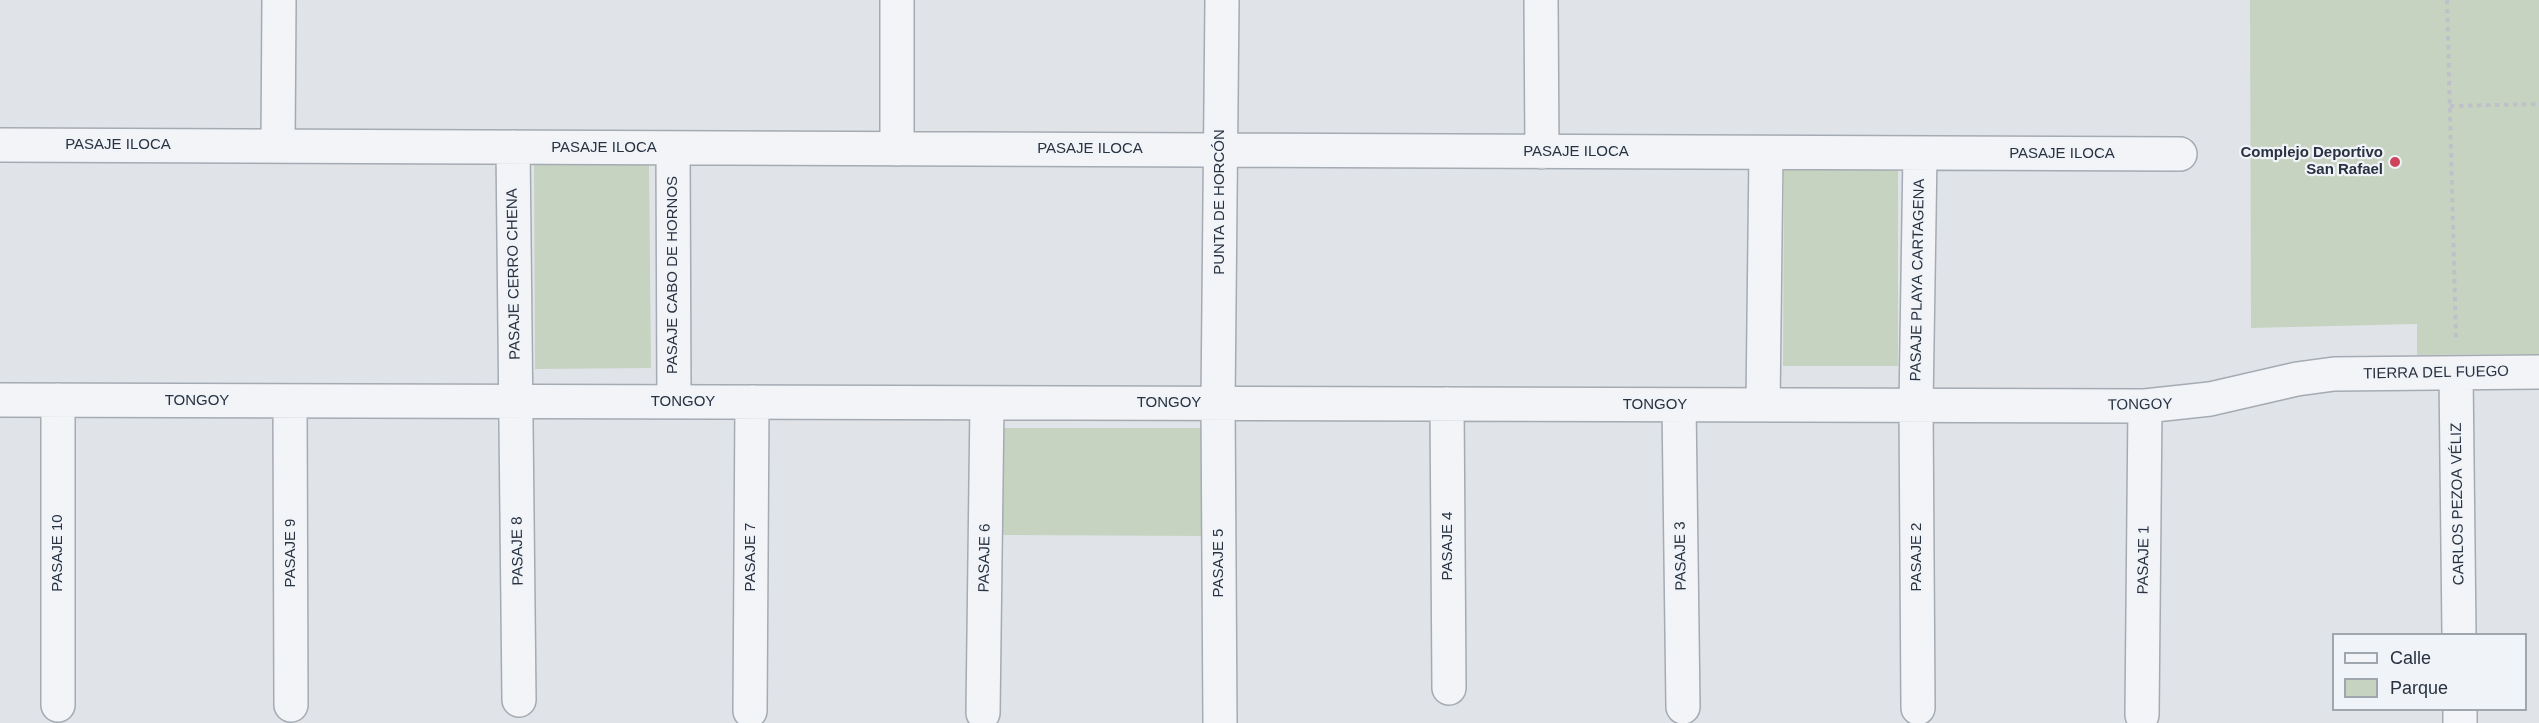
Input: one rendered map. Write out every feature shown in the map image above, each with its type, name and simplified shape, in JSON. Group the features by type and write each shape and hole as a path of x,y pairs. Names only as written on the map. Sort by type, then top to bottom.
{"street":[{"path":"278,146 279,0"},
{"path":"897,0 897,149"},
{"name":"PUNTA DE HORCÓN","path":"1218,403 1222,0"},
{"path":"1541,0 1542,152"},
{"name":"PASAJE ILOCA","path":"0,145 2180,154"},
{"name":"PASAJE CERRO CHENA","path":"513,147 516,401"},
{"name":"PASAJE CABO DE HORNOS","path":"673,148 674,402"},
{"path":"1763,405 1766,153"},
{"name":"PASAJE PLAYA CARTAGENA","path":"1916,406 1920,153"},
{"name":"TIERRA DEL FUEGO","path":"2334,374 2539,372"},
{"name":"CARLOS PEZOA VÉLIZ","path":"2457,373 2459,633"},
{"name":"TONGOY","path":"0,400 2145,406 2210,399 2297,379 2334,374"},
{"name":"PASAJE 10","path":"58,400 58,705"},
{"name":"PASAJE 9","path":"290,401 291,705"},
{"name":"PASAJE 8","path":"516,401 519,700"},
{"name":"PASAJE 7","path":"750,711 752,402"},
{"name":"PASAJE 6","path":"983,713 987,403"},
{"name":"PASAJE 5","path":"1218,403 1220,723"},
{"name":"PASAJE 4","path":"1447,404 1449,688"},
{"name":"PASAJE 3","path":"1679,405 1683,706"},
{"name":"PASAJE 2","path":"1916,406 1918,708"},
{"name":"PASAJE 1","path":"2142,715 2145,406"}],"path":[{"path":"2447,0 2457,373"},
{"path":"2450,106 2539,104"}],"green space":[{"name":"Complejo Deportivo San Rafael","path":"2250,0 2539,0 2539,354 2417,355 2417,324 2251,328"},
{"path":"1784,163 1898,163 1898,366 1783,366"},
{"path":"649,164 651,368 535,369 534,165"},
{"path":"1003,428 1205,428 1205,536 1003,535"}],"place":[{"name":"Complejo Deportivo San Rafael","path":"2395,162"}]}
